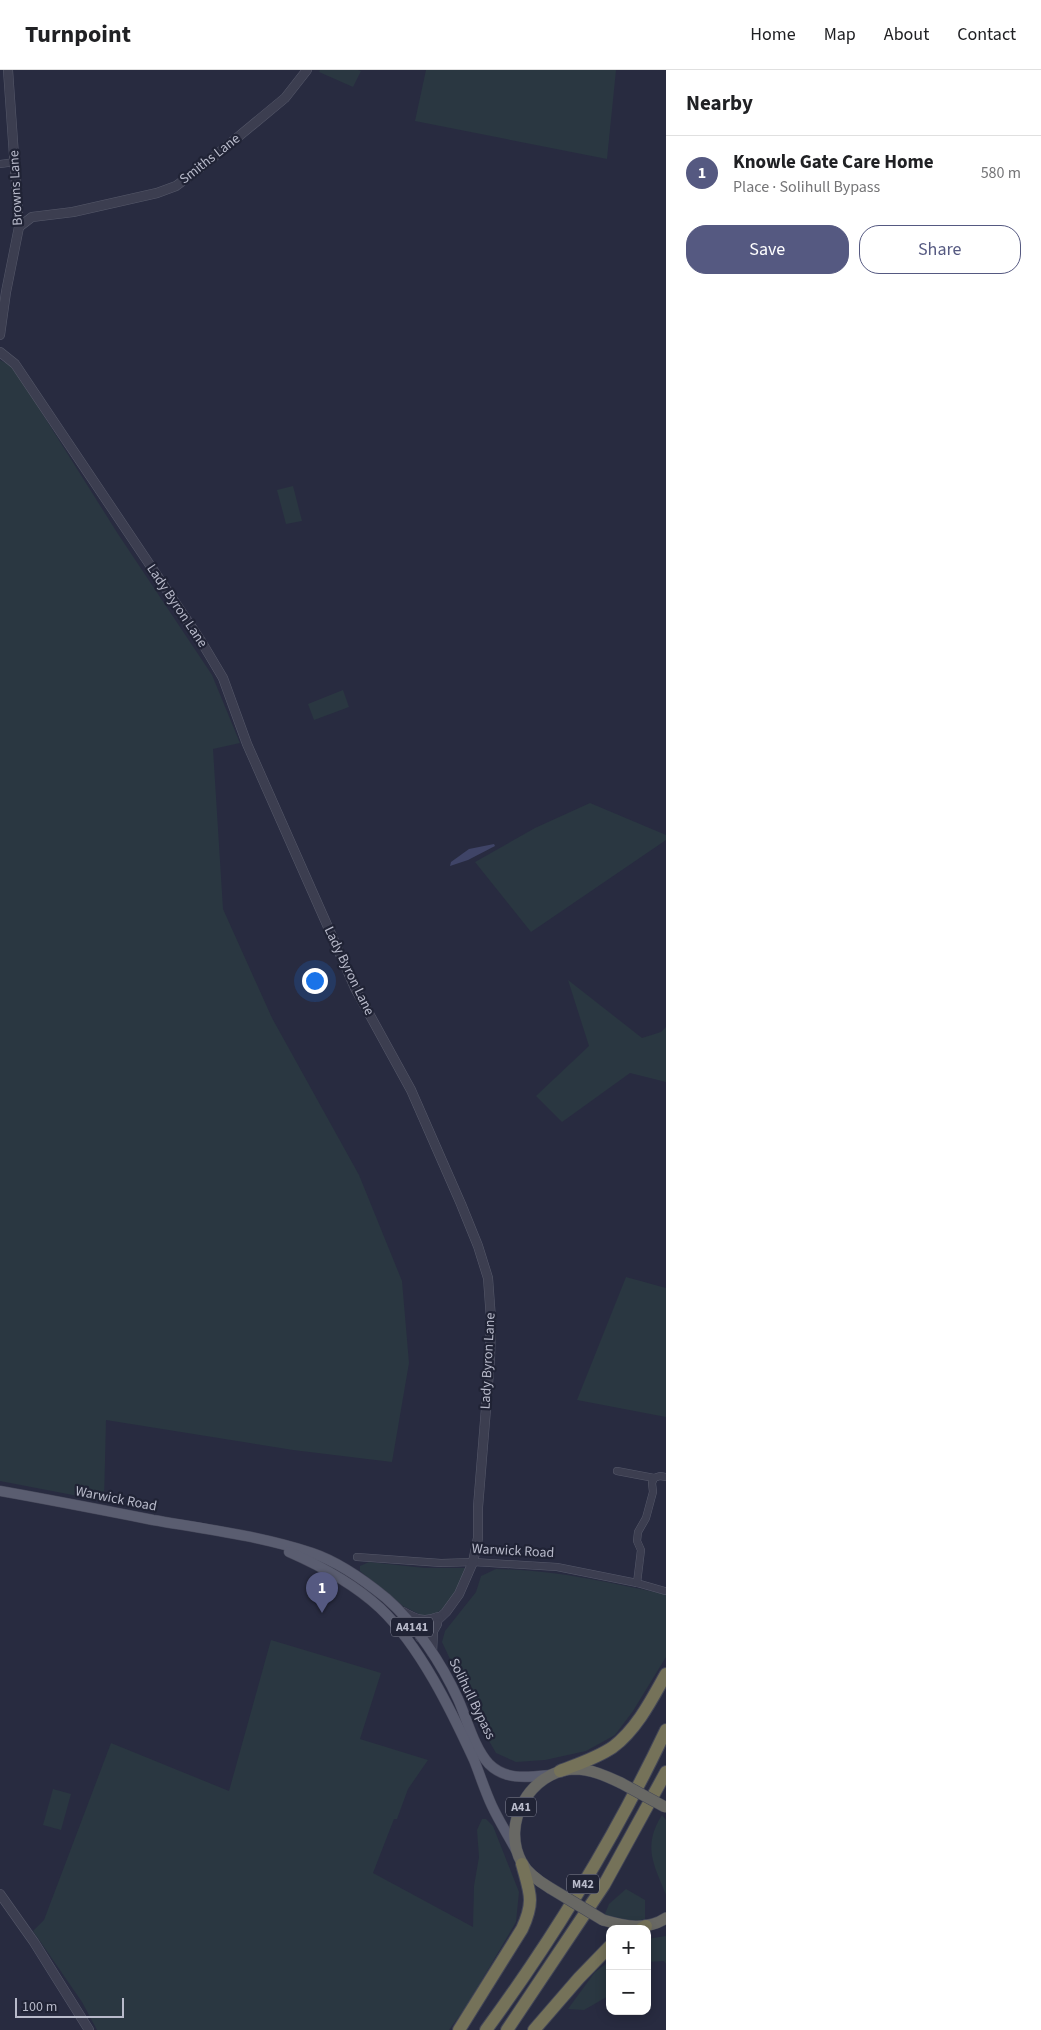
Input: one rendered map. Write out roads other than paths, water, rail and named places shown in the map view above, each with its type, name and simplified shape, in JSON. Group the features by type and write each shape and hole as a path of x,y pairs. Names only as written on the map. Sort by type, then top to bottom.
{"highway":[{"path":"555,1773 604,1753 624,1737 636,1722 666,1674"},
{"name":"M42","path":"486,2030 510,1998 590,1873 666,1730"},
{"path":"555,1773 583,1770 596,1772 621,1783 666,1808"},
{"name":"M42","path":"507,2030 604,1885 666,1772"},
{"name":"A41","path":"555,1773 533,1787 524,1799 516,1819 514,1831 516,1850 522,1864 534,1878 550,1888 603,1920 621,1925"},
{"path":"459,2030 522,1929 528,1916 531,1897 522,1864"},
{"name":"A41","path":"649,1925 664,1920"},
{"path":"534,2030 606,1950"}],"main road":[{"name":"Warwick Road","path":"0,1490 256,1538"},
{"name":"Solihull Bypass","path":"256,1538 313,1553 336,1564 372,1587 395,1608 432,1654 449,1680 480,1749 490,1764 513,1776 555,1773"},
{"name":"A4141","path":"256,1538 311,1562 351,1586 380,1608 411,1645 452,1715"},
{"path":"420,1637 420,1648 430,1662 448,1696 452,1715"},
{"name":"Solihull Bypass","path":"452,1715 474,1760 492,1806 516,1850"}],"street":[{"name":"Browns Lane","path":"0,335 6,292 19,227 8,70"},
{"name":"Smiths Lane","path":"19,227 32,217 82,210 157,193 176,186 286,98 307,70"},
{"path":"0,164 15,162"},
{"path":"17,202 25,213 32,217"},
{"name":"Lady Byron Lane","path":"0,352 16,364 201,641 223,678 247,744 355,988 411,1090 478,1246 488,1278 491,1318 488,1384 478,1507 478,1538 473,1562 459,1594 442,1615 420,1637"},
{"path":"617,1471 654,1478 666,1477"},
{"path":"637,1583 641,1550 637,1541 638,1532 646,1518 653,1492 652,1483 654,1478"},
{"name":"Warwick Road","path":"356,1557 441,1563 473,1562 557,1567 637,1583 665,1591"},
{"path":"395,1608 415,1619 425,1621 442,1615"},
{"path":"432,1654 433,1631 442,1615"},
{"path":"0,1894 69,1995 89,2030"}],"water":[{"path":"494,844 495,846 468,860 450,866 451,862 469,849"}],"place":[{"name":"Knowle Gate Care Home","path":"322,1613"}]}
